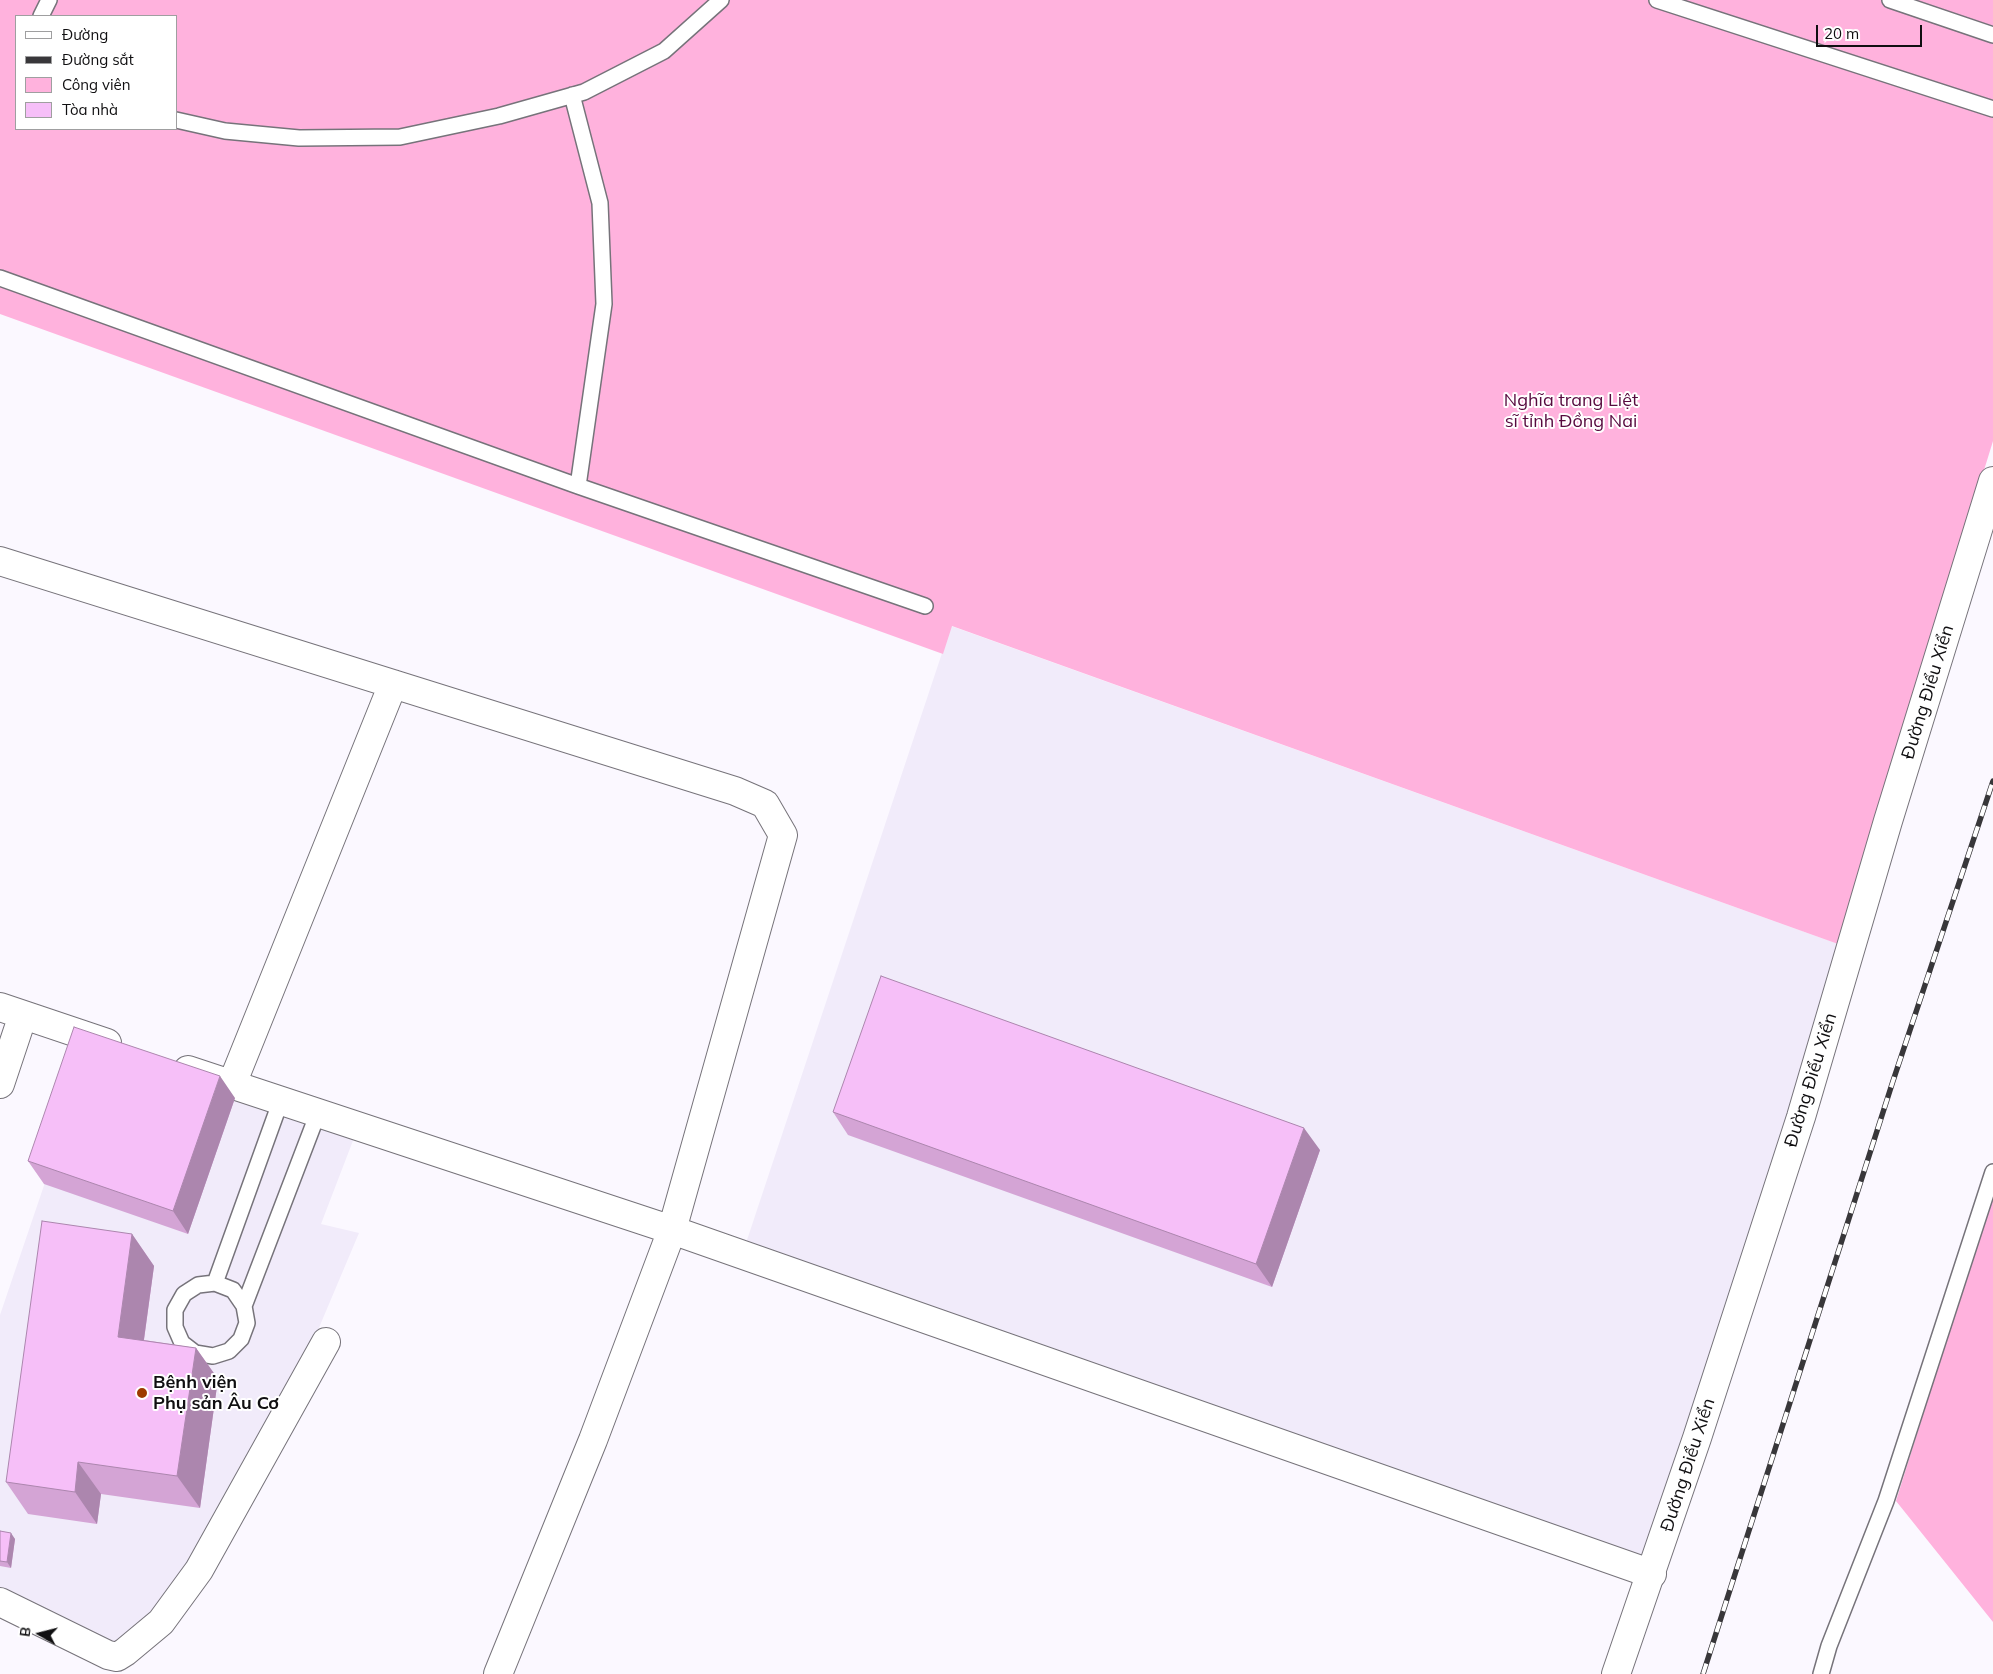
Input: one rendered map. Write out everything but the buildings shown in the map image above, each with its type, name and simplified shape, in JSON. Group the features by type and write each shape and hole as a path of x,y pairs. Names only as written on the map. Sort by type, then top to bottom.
{"street":[{"name":"Đường Điểu Xiển","path":"1616,1674 1652,1574 1801,1117 1888,821 1993,481"},
{"path":"0,561 735,791 765,804 783,835 672,1230 593,1440 498,1674"},
{"path":"232,1084 393,684"},
{"path":"0,1084 12,1011 128,1050"},
{"path":"166,1062 672,1230 1652,1574"},
{"path":"0,1602 108,1655 117,1657 125,1652 160,1622 199,1570 326,1342"}],"lane":[{"path":"42,15 49,0"},
{"path":"178,120 226,130 299,138 400,137 499,116 584,92 664,51 721,0"},
{"path":"1657,0 1993,109"},
{"path":"1890,0 1993,35"},
{"path":"572,95 600,203 604,304 578,486"},
{"path":"0,278 578,486 924,606"},
{"path":"215,1283 281,1100"},
{"path":"244,1306 318,1113"},
{"path":"1821,1674 1829,1646 1886,1501 1993,1172"},
{"path":"215,1283 233,1290 244,1306 247,1323 241,1339 229,1351 213,1356 196,1353 182,1343 175,1327 175,1310 184,1294 198,1285 215,1283"}],"shaded area":[{"path":"951,626 1838,944 1788,1114 1644,1558 746,1243"},
{"name":"Bệnh viện Phụ sản Âu Cơ","path":"90,1050 354,1138 321,1224 359,1233 318,1330 192,1557 151,1615 114,1643 0,1589 0,1315"}],"green space":[{"name":"Nghĩa trang Liệt sĩ tỉnh Đồng Nai","path":"0,0 1993,0 1993,441 1838,944 952,626 943,654 0,314"},
{"path":"1993,1191 1993,1622 1896,1501"}],"railway":[{"path":"1703,1674 1893,1081 1993,781"}],"place":[{"name":"Bệnh viện Phụ sản Âu Cơ","path":"142,1393"}]}
